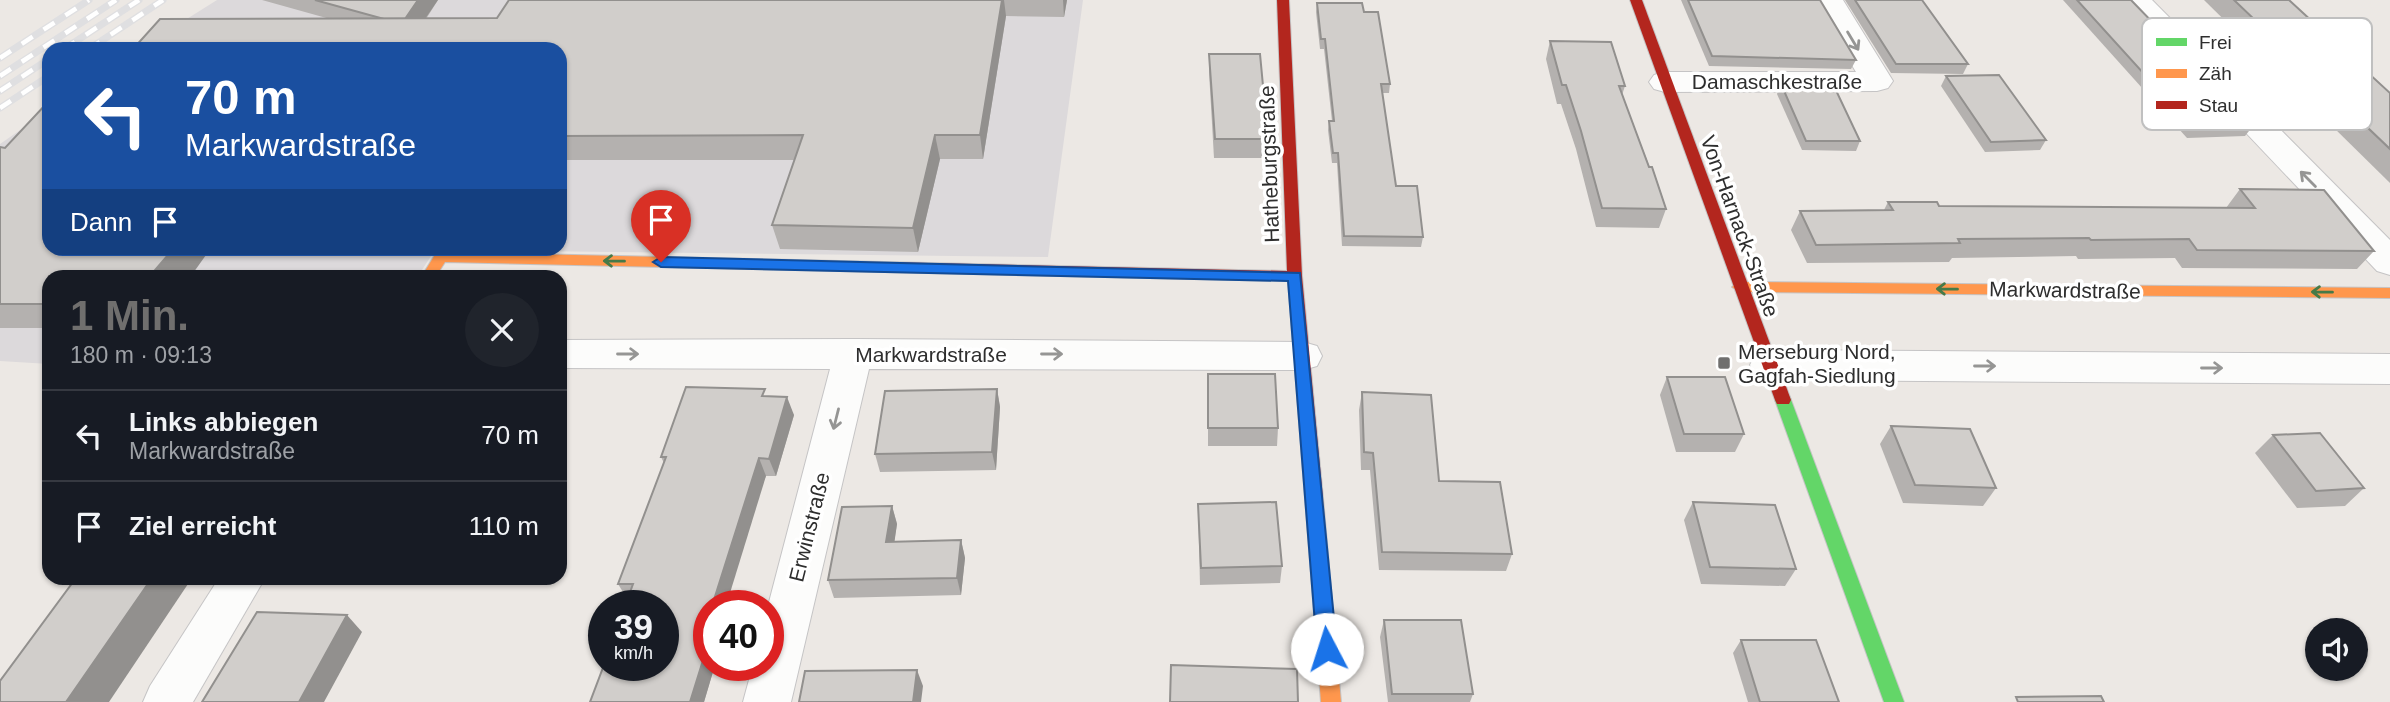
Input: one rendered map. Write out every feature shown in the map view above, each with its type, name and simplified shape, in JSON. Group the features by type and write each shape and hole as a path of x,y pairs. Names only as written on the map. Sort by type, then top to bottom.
{"street":[{"name":"Hatheburgstraße","path":"1283,0 1295,276 1331,702"},
{"name":"Von-Harnack-Straße","path":"1636,0 1894,702"},
{"name":"Damaschkestraße","path":"1665,82 1877,81 1828,0"},
{"path":"2135,0 2153,18"},
{"path":"2262,130 2390,262"},
{"path":"433,270 441,257 1295,276"},
{"name":"Markwardstraße","path":"1740,287 2390,293"},
{"name":"Erwinstraße","path":"767,702 853,353"},
{"name":"Markwardstraße","path":"567,354 1303,356"},
{"path":"1769,365 2390,369"},
{"path":"167,702 239,585"}],"shaded area":[{"path":"217,0 1083,0 1048,257 567,252 567,42 150,42"},
{"path":"42,115 42,256 431,256 422,270 42,270 42,364 0,361 0,144"}],"building":[{"path":"315,0 418,0 405,19 384,19"},
{"path":"509,0 1002,0 980,135 935,135 913,228 772,225 803,135 567,136 567,42 139,42 160,19 497,18"},
{"path":"1688,0 1820,0 1856,60 1712,56"},
{"path":"1855,0 1922,0 1968,64 1896,64"},
{"path":"2077,0 2131,0 2148,18 2142,18 2142,72"},
{"path":"2234,0 2289,0 2309,18 2253,18"},
{"path":"1317,3 1362,3 1364,12 1378,12 1390,84 1381,84 1396,186 1417,186 1423,237 1344,236 1338,153 1333,153 1329,121 1334,121 1325,39 1321,39"},
{"path":"1550,41 1611,42 1625,86 1619,86 1666,209 1602,208 1581,131 1566,85 1562,85"},
{"path":"1209,54 1260,54 1268,139 1215,139"},
{"path":"1999,75 2046,140 1991,142 1946,76"},
{"path":"2372,76 2390,93 2390,149 2370,130"},
{"path":"1781,84 1833,84 1860,141 1806,141"},
{"path":"42,108 42,256 167,256 155,270 42,270 42,304 0,304 0,147 5,148"},
{"path":"2240,189 2324,190 2374,251 2197,250 2189,239 1958,239 1960,243 1816,245 1800,211 1893,210 1888,202 1937,202 1939,206 2255,208"},
{"path":"1208,374 1275,374 1278,428 1208,428"},
{"path":"1667,377 1725,377 1744,434 1684,434"},
{"path":"686,387 765,389 762,396 787,397 769,459 759,458 717,590 693,590 693,681 697,681 690,702 590,702 598,681 679,681 679,590 631,590 633,584 618,584 666,457 661,457"},
{"path":"997,389 992,452 875,454 885,391"},
{"path":"1362,392 1431,395 1439,481 1500,482 1512,554 1382,552 1373,453 1364,452"},
{"path":"1891,426 1970,429 1996,488 1915,485"},
{"path":"2320,433 2364,488 2316,491 2273,435"},
{"path":"1276,502 1282,566 1201,568 1198,504"},
{"path":"1693,502 1775,505 1796,569 1710,567"},
{"path":"892,506 886,542 961,540 957,578 828,580 842,507"},
{"path":"71,585 147,585 66,702 0,702 0,681"},
{"path":"257,612 347,615 299,702 202,702"},
{"path":"1384,620 1461,620 1473,694 1392,694"},
{"path":"1741,640 1816,640 1839,702 1760,702"},
{"path":"1171,665 1297,669 1298,702 1170,702"},
{"path":"917,670 913,702 799,702 805,671"},
{"path":"2101,696 2104,702 2018,702 2016,697"}],"railway":[{"path":"0,58 89,0"},
{"path":"52,42 116,0"},
{"path":"75,42 139,0"},
{"path":"100,42 163,0"},
{"path":"0,76 42,48"},
{"path":"0,91 42,64"},
{"path":"0,108 42,81"}],"traffic: fast":[{"path":"1783,400 1894,702"}],"traffic: slow":[{"path":"433,270 441,257 884,267"},
{"path":"1740,287 2390,293"},
{"path":"1314,498 1331,702"}],"traffic: jam":[{"path":"1283,0 1295,276 1314,498"},
{"path":"1636,0 1783,400"},
{"path":"884,267 1295,276"}],"place":[{"name":"Merseburg Nord, Gagfah-Siedlung","path":"1724,363"}],"route":[{"path":"661,262 1295,276 1327,649"}]}
